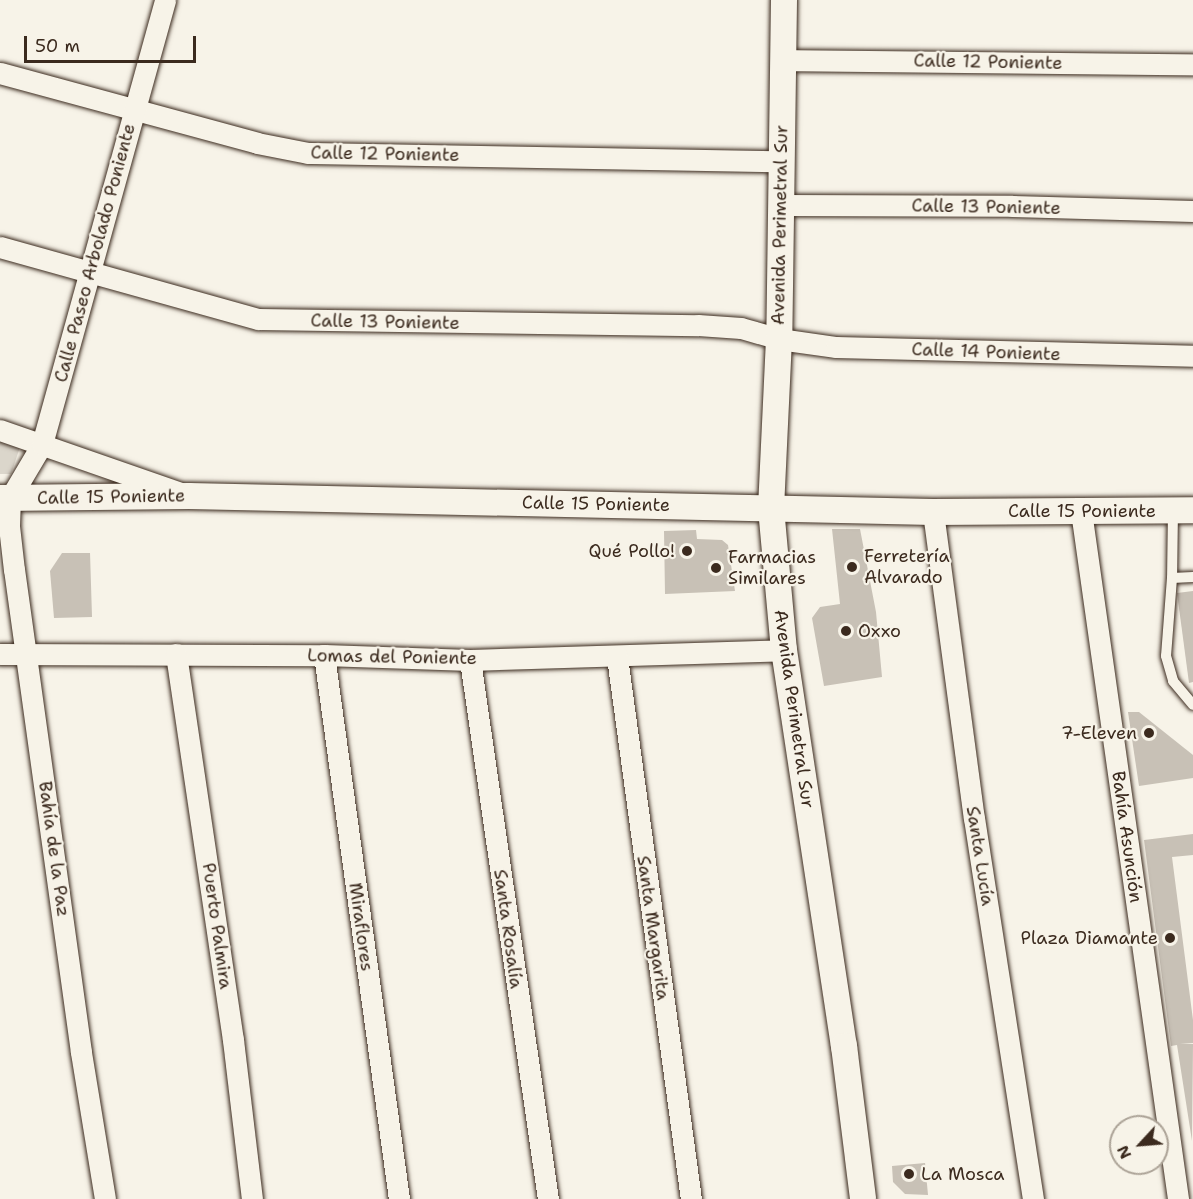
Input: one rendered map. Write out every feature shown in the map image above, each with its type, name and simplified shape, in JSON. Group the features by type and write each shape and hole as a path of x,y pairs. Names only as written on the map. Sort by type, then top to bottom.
{"street":[{"name":"Calle Paseo Arbolado Poniente","path":"5,498 42,444 91,274 165,0"},
{"name":"Avenida Perimetral Sur","path":"784,0 779,161 778,339 771,508 784,650 844,1046 863,1199"},
{"name":"Calle 12 Poniente","path":"783,60 1193,64"},
{"name":"Calle 12 Poniente","path":"0,73 257,143 308,153 779,161"},
{"name":"Calle 13 Poniente","path":"780,205 1012,206 1193,211"},
{"name":"Calle 13 Poniente","path":"0,247 258,319 698,325 741,328 778,339"},
{"name":"Calle 14 Poniente","path":"778,339 836,347 1193,356"},
{"path":"0,430 189,496"},
{"name":"Calle 15 Poniente","path":"5,498 189,496 933,512 1183,510"},
{"name":"Bahía de la Paz","path":"5,498 81,1052 105,1199"},
{"name":"Bahía Asunción","path":"1081,511 1178,1199"},
{"name":"Santa Lucía","path":"933,512 974,818 1033,1199"},
{"name":"Lomas del Poniente","path":"0,654 324,655 470,660 784,650"},
{"name":"Puerto Palmira","path":"176,654 233,1040 252,1199"},
{"name":"Miraflores","path":"324,655 399,1199"},
{"name":"Santa Margarita","path":"617,657 692,1199"},
{"name":"Santa Rosalía","path":"470,660 548,1199"}],"lane":[{"path":"1183,510 1172,579 1166,656 1173,681 1193,705"},
{"path":"1172,579 1193,577"}],"shaded area":[{"path":"0,438 21,444 11,474 0,474"}],"building":[{"path":"832,529 860,529 876,612 882,677 824,686 812,618 820,607 840,604"},
{"path":"696,530 697,539 722,540 728,545 735,591 665,594 664,531"},
{"path":"62,553 90,553 92,617 54,618 50,571"},
{"path":"1193,591 1193,682 1189,683 1177,593"},
{"name":"7-Eleven","path":"1128,712 1139,712 1193,755 1193,778 1139,786"},
{"name":"Plaza Diamante","path":"1193,834 1193,855 1172,857 1193,1020 1193,1043 1180,1044 1193,1044 1192,1141 1177,1045 1171,1046 1144,840"},
{"name":"La Mosca","path":"925,1163 928,1195 905,1194 893,1182 892,1166"}],"place":[{"name":"Qué Pollo!","path":"687,551"},
{"name":"Ferretería Alvarado","path":"852,567"},
{"name":"Farmacias Similares","path":"716,568"},
{"name":"Oxxo","path":"846,631"},
{"name":"7-Eleven","path":"1149,733"},
{"name":"Plaza Diamante","path":"1170,938"},
{"name":"La Mosca","path":"909,1174"}]}
